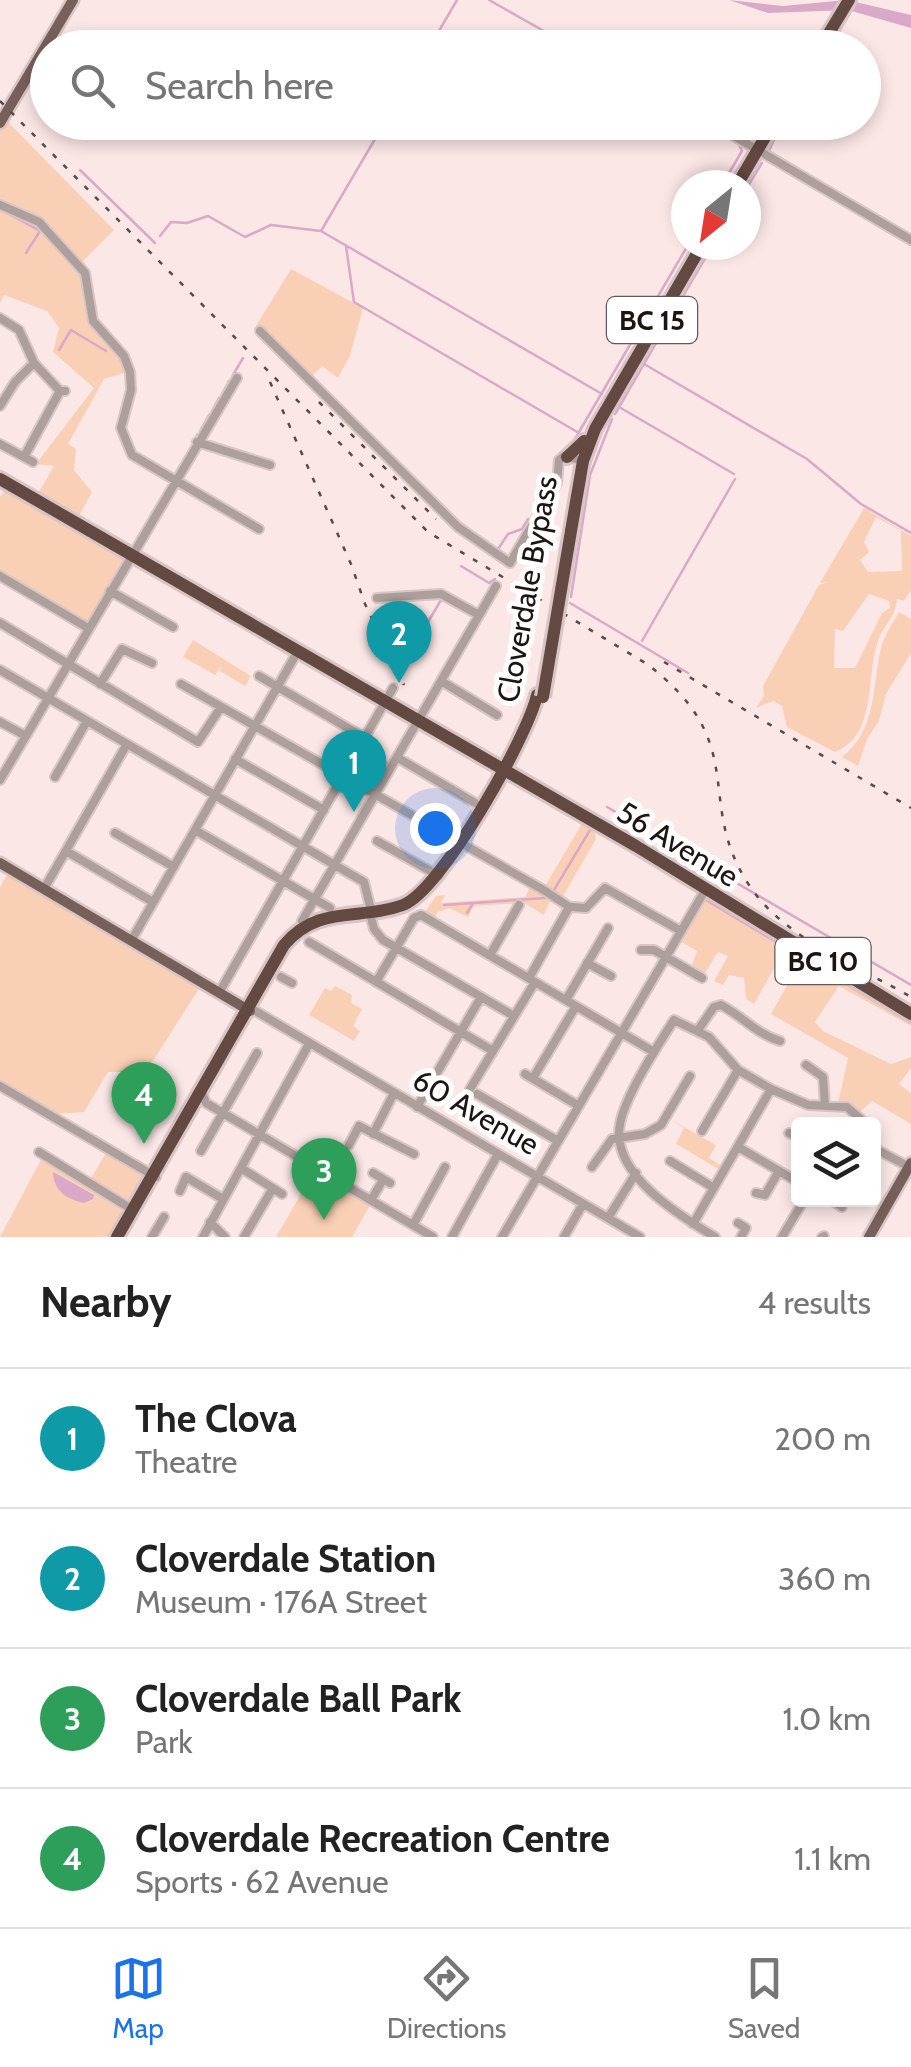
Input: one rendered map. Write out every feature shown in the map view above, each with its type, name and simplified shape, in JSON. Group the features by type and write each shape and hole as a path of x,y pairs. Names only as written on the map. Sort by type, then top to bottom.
{"highway":[{"path":"828,30 846,0"},
{"path":"743,170 760,140"},
{"name":"BC 15","path":"575,459 690,260"},
{"name":"BC 15","path":"575,459 690,260"},
{"name":"Cloverdale Bypass","path":"371,912 401,911 426,898 506,768 540,696 568,530 575,459"},
{"name":"56 Avenue","path":"0,479 385,703 506,768 911,1011"},
{"name":"Cloverdale Bypass","path":"249,1009 282,952 317,924 408,903 439,876 462,843"},
{"name":"BC 15","path":"120,1237 201,1102 249,1009"},
{"name":"BC 15","path":"120,1237 249,1009"}],"main road":[{"path":"55,30 73,0"},
{"path":"0,124 30,73"},
{"name":"60 Avenue","path":"0,863 220,991"},
{"name":"60 Avenue","path":"132,940 249,1009"},
{"path":"869,1237 910,1166"}],"street":[{"path":"740,140 911,240"},
{"path":"0,205 40,222 85,273 92,321 124,356 131,375 122,418 123,440 136,459 260,529"},
{"path":"0,318 30,338 34,363 62,391 25,455"},
{"path":"260,331 458,528 510,563 556,483 559,460 575,459"},
{"path":"0,406 15,382 34,363"},
{"path":"0,780 3,768 26,736 237,378"},
{"path":"197,442 270,465"},
{"path":"0,444 33,462"},
{"path":"0,576 88,628"},
{"path":"302,921 496,586"},
{"path":"110,591 173,628"},
{"path":"377,598 440,594 479,615"},
{"path":"0,623 200,742 221,707"},
{"path":"100,684 122,649 152,663"},
{"path":"132,940 298,651"},
{"path":"0,670 360,880 367,886 376,932 396,948 514,1016"},
{"path":"259,676 365,738"},
{"path":"441,681 498,715"},
{"path":"181,684 377,793 569,908 586,908 605,888 681,931"},
{"path":"220,991 393,688"},
{"path":"54,777 87,720"},
{"path":"0,722 26,736"},
{"path":"44,888 127,744"},
{"path":"398,758 475,803"},
{"path":"236,759 324,810"},
{"path":"195,830 330,908"},
{"path":"115,833 174,867"},
{"path":"377,841 439,876"},
{"path":"66,851 153,902"},
{"path":"502,1237 707,887"},
{"path":"490,955 519,905"},
{"path":"558,1141 473,1092 569,908"},
{"path":"376,982 417,915 654,1052"},
{"path":"566,1000 608,928"},
{"path":"308,942 493,1051"},
{"path":"642,950 666,957 702,978"},
{"path":"588,963 610,976"},
{"path":"281,977 292,983"},
{"path":"418,1107 481,997"},
{"path":"698,1030 718,1004 749,1021 761,1036 780,1041"},
{"path":"576,1006 529,1076 579,1106"},
{"name":"60 Avenue","path":"249,1009 640,1237"},
{"path":"715,1237 660,1202 636,1173 619,1136 623,1114 654,1052 677,1019 698,1030 738,1070 771,1089 808,1105 847,1107 858,1117"},
{"path":"204,1237 309,1044"},
{"path":"201,1151 257,1053"},
{"path":"806,1065 824,1077 825,1105"},
{"path":"702,1131 738,1070"},
{"path":"592,1166 606,1144 619,1136 645,1134 661,1125 690,1076"},
{"path":"0,1086 154,1176"},
{"path":"693,1224 771,1089"},
{"path":"373,1134 394,1093"},
{"path":"201,1102 433,1237"},
{"path":"348,1146 359,1126 414,1154"},
{"path":"738,1147 791,1178"},
{"path":"40,1152 133,1210"},
{"path":"881,1152 910,1166"},
{"path":"452,1237 498,1154"},
{"path":"670,1161 714,1188"},
{"path":"414,1226 445,1167"},
{"path":"241,1168 282,1194"},
{"path":"756,1193 765,1195 779,1171"},
{"path":"608,1218 636,1173"},
{"path":"371,1200 386,1182 372,1174"},
{"path":"180,1191 186,1177 223,1199"},
{"path":"244,1237 273,1188"},
{"path":"564,1237 583,1204"},
{"path":"797,1237 785,1234 800,1207"},
{"path":"155,1236 164,1217"},
{"path":"210,1222 225,1237"},
{"path":"738,1223 746,1228 741,1237"}],"shaded area":[{"path":"729,0 783,6 847,0 911,15 911,28 848,10 768,13"},
{"path":"6,120 114,230 82,262 41,221 0,203 0,128"},
{"path":"0,207 41,227 83,272 93,325 120,356 128,372 104,379 68,444 76,449 74,470 92,492 77,520 36,497 54,466 36,464 94,388 53,352 59,328 47,311 4,295 0,303"},
{"path":"291,269 363,308 350,356 338,378 322,366 312,376 254,329"},
{"path":"7,486 126,558 88,624 0,574 0,497"},
{"path":"864,508 911,536 911,590 904,601 897,599 878,641 868,704 858,732 849,744 835,752 787,727 782,706 773,701 756,708 764,696 763,686 819,585 827,582 820,583","holes":["876,517 901,531 902,571 868,572 860,560 869,552 864,542","869,594 889,601 890,608 882,613 855,668 834,668 835,629 843,631"]},
{"path":"899,612 911,619 911,653 886,694 879,721 867,739 858,766 842,757 862,734 882,643"},
{"path":"193,640 251,676 245,686 220,671 222,665 215,675 183,657"},
{"path":"584,820 594,828 596,839 562,898 544,888"},
{"path":"9,871 202,984 153,1061 133,1072 108,1072 84,1112 55,1114 0,1084 0,887"},
{"path":"530,887 550,901 544,915 524,903 474,906 468,917 449,908 438,912 433,920 425,912 436,896 445,895 441,903 525,897"},
{"path":"703,898 785,949 754,1004 746,999 744,978 729,975 723,985 714,981 728,956 718,952 705,973 692,965 697,951 678,940"},
{"path":"803,957 911,1021 911,1026 839,986 815,1022 823,1031 891,1064 911,1057 911,1068 899,1084 911,1093 911,1124 872,1101 859,1113 838,1103 848,1058 771,1014"},
{"path":"335,986 352,995 351,1003 362,1009 353,1026 360,1031 354,1041 309,1015 325,988 331,991"},
{"path":"668,1118 716,1145 709,1158 724,1167 722,1171 676,1144 684,1128"},
{"path":"107,1151 147,1176 132,1206 90,1180"},
{"path":"43,1156 130,1208 114,1237 0,1237"},
{"path":"315,1170 372,1202 352,1237 276,1237"},
{"path":"53,1172 94,1195 93,1199 84,1203 67,1197 56,1185"}],"waterway":[{"path":"440,30 457,0"},
{"path":"489,0 542,30"},
{"path":"160,236 171,222 187,223 208,216 245,237 271,225 321,231 374,140"},
{"path":"769,151 774,140"},
{"path":"731,170 742,151 738,143"},
{"path":"758,170 762,163"},
{"path":"80,170 155,243"},
{"path":"7,213 40,231 26,253"},
{"path":"321,231 602,394"},
{"path":"346,246 354,302 579,433"},
{"path":"640,327 679,260"},
{"path":"666,325 704,260"},
{"path":"59,350 71,330 106,351"},
{"path":"572,444 638,331"},
{"path":"615,414 663,331"},
{"path":"233,375 243,358"},
{"path":"644,364 807,459 861,504 911,533"},
{"path":"222,394 227,385"},
{"path":"211,413 219,398"},
{"path":"619,407 734,474"},
{"path":"200,431 209,415"},
{"path":"571,597 590,475 612,419"},
{"path":"541,498 555,473"},
{"path":"642,641 735,479"},
{"path":"498,549 508,534 522,529 528,519"},
{"path":"461,566 489,583 495,579"},
{"path":"388,651 408,656 441,600"},
{"path":"570,603 688,673"},
{"path":"607,807 911,985"},
{"path":"554,890 590,830"},
{"path":"689,885 698,893"},
{"path":"444,905 545,898"},
{"path":"706,900 911,1023"},
{"path":"467,913 473,903"}],"railway":[{"path":"0,101 30,131"},
{"path":"39,140 428,532 647,664 680,693 700,721 711,747 724,826 749,885 764,904 801,936 911,997"},
{"path":"270,382 404,685"},
{"path":"319,402 436,519"},
{"path":"664,662 911,808"}],"place":[{"name":"Cloverdale Station","path":"399,683"},
{"name":"The Clova","path":"354,812"},
{"name":"Cloverdale Recreation Centre","path":"144,1144"},
{"name":"Cloverdale Ball Park","path":"324,1220"}]}
